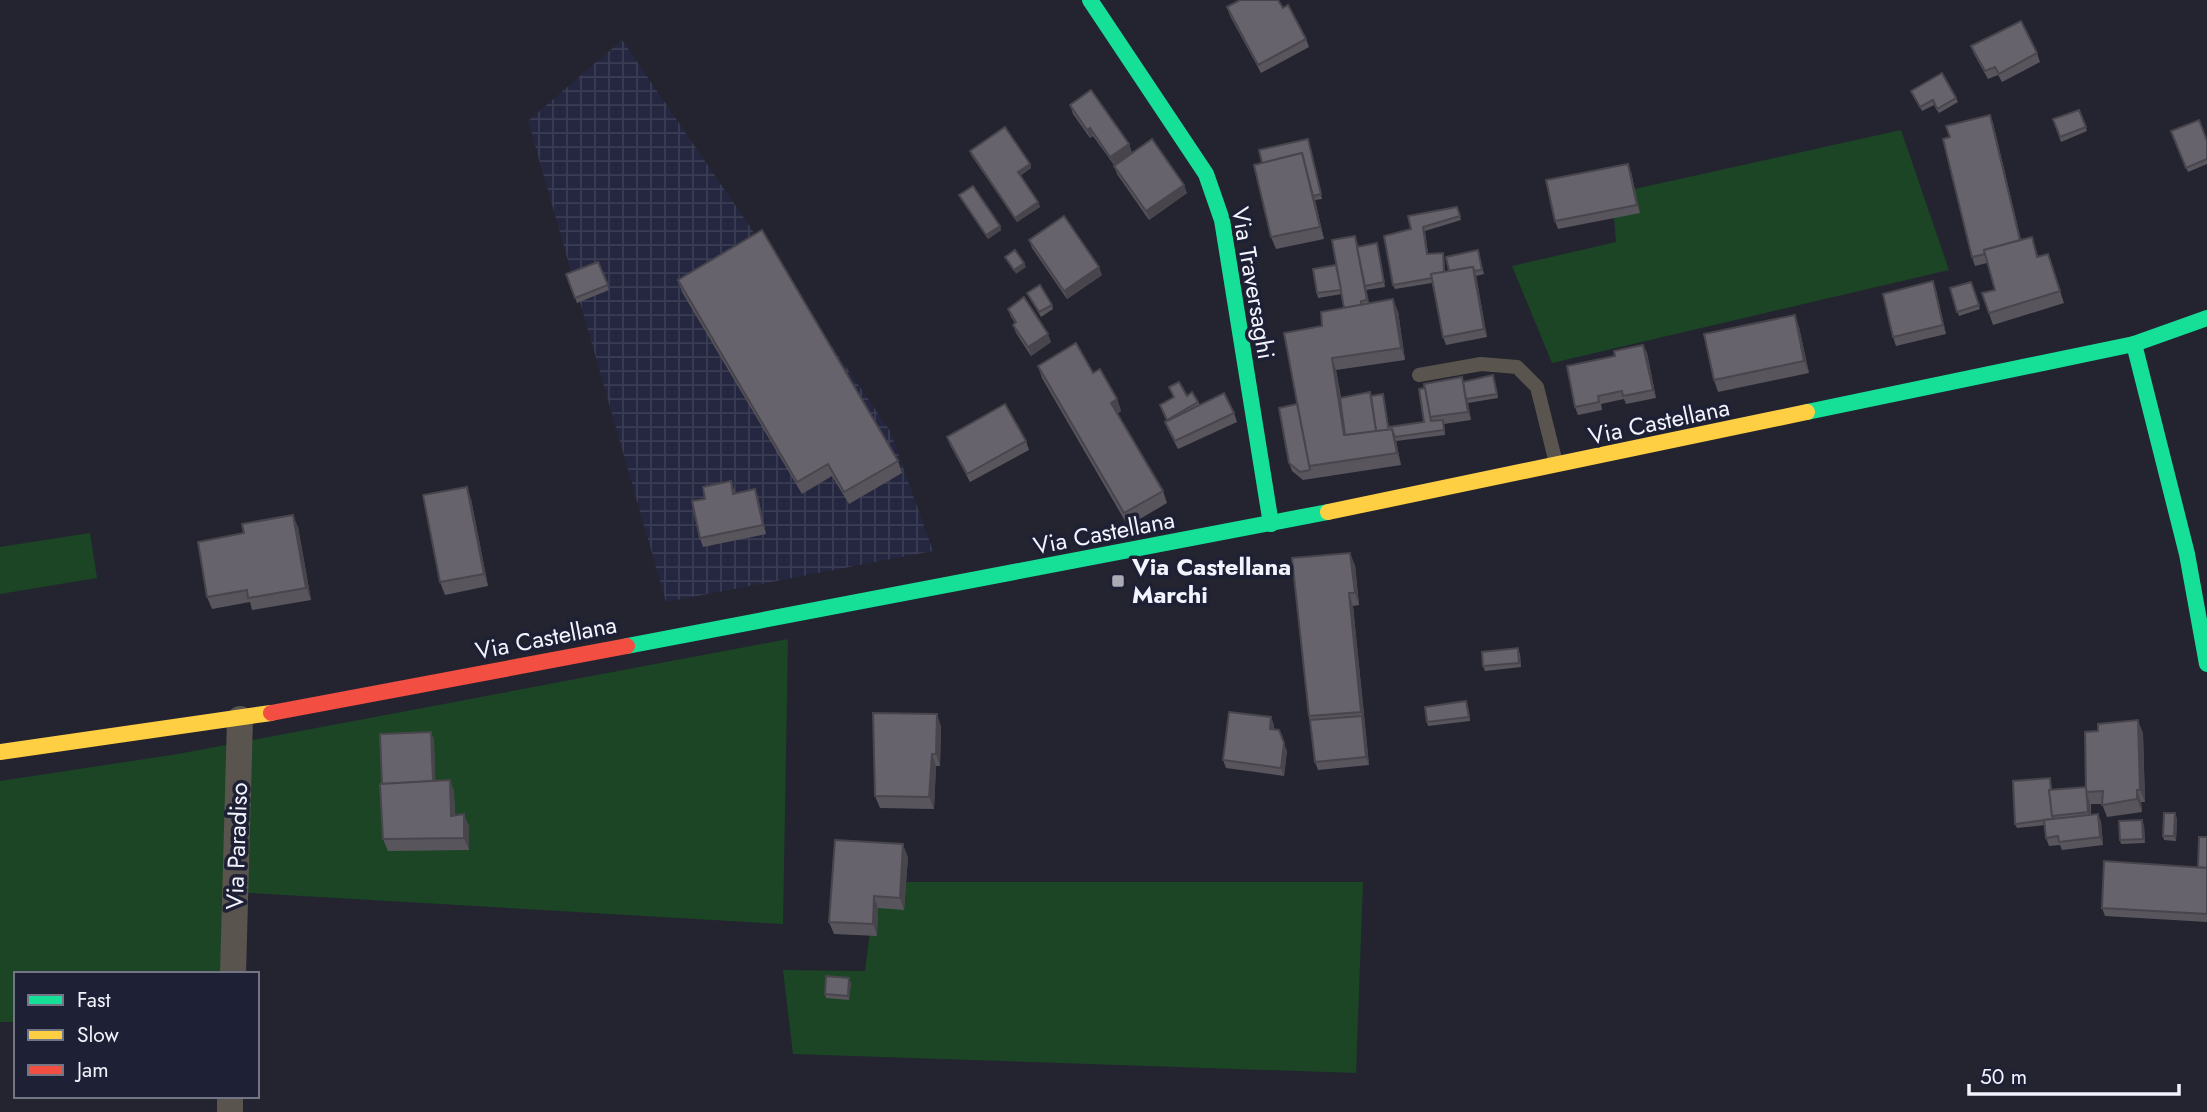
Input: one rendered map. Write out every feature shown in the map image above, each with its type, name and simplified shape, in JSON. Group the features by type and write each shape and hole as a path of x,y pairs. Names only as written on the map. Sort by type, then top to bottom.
{"main road":[{"name":"Via Traversaghi","path":"1090,0 1206,174 1222,220 1271,524"},
{"name":"Via Castellana","path":"0,752 240,719 1271,524 2134,344 2207,317"},
{"path":"2134,344 2187,554 2207,664"}],"street":[{"name":"Via Paradiso","path":"233,972 240,719"}],"lane":[{"path":"1419,375 1481,364 1517,367 1537,387 1557,466"}],"shaded area":[{"path":"622,40 890,431 933,551 666,602 528,121"}],"green space":[{"path":"1901,130 1949,270 1552,363 1512,266 1616,242 1612,194"},
{"path":"90,533 97,578 0,594 0,547"},
{"path":"788,639 783,924 234,892 236,972 14,972 14,1022 0,1022 0,781 178,754"},
{"path":"876,882 1363,882 1356,1073 793,1054 783,970 865,971"}],"building":[{"path":"1240,0 1278,0 1283,8 1288,5 1306,39 1258,65 1227,7"},
{"path":"2021,21 2037,53 1999,74 1995,67 1985,71 1971,46"},
{"path":"1942,73 1956,98 1937,109 1933,100 1920,107 1911,91"},
{"path":"1091,90 1129,144 1110,157 1070,105"},
{"path":"2079,110 2086,127 2060,137 2053,119"},
{"path":"1990,115 2020,240 1984,250 1985,254 1972,257 1943,139 1950,137 1946,126"},
{"path":"2199,120 2207,141 2207,159 2186,168 2171,131"},
{"path":"1005,127 1030,164 1018,172 1038,202 1015,218 970,151"},
{"path":"1152,139 1184,185 1146,211 1114,166"},
{"path":"1308,139 1321,194 1313,196 1302,153 1262,163 1259,150"},
{"path":"1302,153 1320,227 1271,237 1254,165"},
{"path":"1628,164 1637,205 1555,221 1546,180"},
{"path":"973,186 1000,226 986,235 959,195"},
{"path":"1457,207 1460,216 1423,227 1427,254 1443,253 1444,272 1431,274 1432,278 1393,285 1384,236 1411,229 1408,216"},
{"path":"1064,216 1099,267 1064,291 1029,240"},
{"path":"762,230 898,461 844,492 828,464 797,482 678,280"},
{"path":"1355,236 1367,300 1361,301 1361,305 1344,308 1332,240"},
{"path":"2032,237 2037,257 2048,254 2060,291 1989,313 1982,293 1995,290 1984,250"},
{"path":"1377,243 1384,282 1365,286 1357,247"},
{"path":"1015,250 1024,263 1014,270 1005,257"},
{"path":"1478,250 1482,270 1474,271 1473,267 1449,271 1446,257"},
{"path":"598,262 608,285 575,298 566,274"},
{"path":"1336,265 1341,290 1317,293 1313,269"},
{"path":"1473,267 1484,329 1443,337 1431,274"},
{"path":"1933,281 1943,325 1893,337 1883,294"},
{"path":"1971,282 1979,305 1957,312 1950,288"},
{"path":"1040,285 1052,305 1039,312 1027,293"},
{"path":"1024,297 1048,334 1028,347 1013,325 1016,322 1008,309"},
{"path":"1393,299 1401,348 1332,358 1344,435 1392,429 1397,453 1309,466 1284,333 1322,326 1321,312"},
{"path":"1795,315 1804,361 1714,380 1704,334"},
{"path":"1076,343 1093,373 1100,369 1117,399 1111,403 1163,491 1124,513 1038,366"},
{"path":"1643,345 1653,390 1623,396 1622,391 1598,396 1599,402 1575,407 1567,366 1615,356 1614,351"},
{"path":"1493,375 1497,394 1466,399 1463,382"},
{"path":"1462,377 1468,412 1429,417 1424,384"},
{"path":"1179,382 1187,396 1192,392 1198,402 1167,420 1160,405 1174,397 1169,387"},
{"path":"1425,388 1431,421 1443,420 1444,430 1395,437 1392,429 1376,431 1371,396 1383,394 1388,427 1424,422 1419,389"},
{"path":"1370,392 1376,431 1345,435 1340,398"},
{"path":"1224,393 1234,413 1175,441 1165,422"},
{"path":"1005,404 1026,441 967,474 947,437"},
{"path":"1297,404 1310,470 1300,472 1289,463 1279,408"},
{"path":"731,481 733,494 755,489 763,525 700,538 692,501 705,499 703,487"},
{"path":"467,487 484,574 440,582 423,495"},
{"path":"293,515 306,588 248,598 247,590 207,597 198,542 244,533 242,524"},
{"path":"1350,553 1355,593 1349,593 1361,712 1309,716 1292,558"},
{"path":"1518,648 1519,663 1483,666 1482,652"},
{"path":"1466,701 1469,717 1427,722 1425,707"},
{"path":"1229,712 1271,717 1270,729 1279,730 1284,743 1281,768 1223,760"},
{"path":"873,713 937,714 936,754 932,754 929,797 875,796"},
{"path":"1362,716 1366,757 1315,762 1310,720"},
{"path":"2138,720 2140,790 2137,790 2137,799 2102,805 2103,791 2086,792 2085,732 2098,731 2098,724"},
{"path":"431,732 433,781 382,784 380,734"},
{"path":"2050,778 2053,819 2015,824 2013,781"},
{"path":"450,780 451,816 464,814 464,838 383,839 380,784"},
{"path":"2086,787 2088,812 2052,816 2049,790"},
{"path":"2164,813 2175,813 2174,836 2163,836"},
{"path":"2098,814 2100,837 2059,842 2058,836 2046,838 2044,820"},
{"path":"2142,820 2143,839 2120,840 2119,821"},
{"path":"2199,837 2207,837 2207,868 2198,867"},
{"path":"835,840 903,844 900,898 874,896 873,924 829,922"},
{"path":"2104,861 2207,868 2207,914 2102,908"},
{"path":"826,976 849,978 848,996 825,994"}],"traffic: fast":[{"path":"1090,0 1206,174 1222,220 1271,524"},
{"path":"1807,412 2134,344 2207,318"},
{"path":"2134,344 2187,554 2207,664"},
{"path":"627,646 1328,512"}],"traffic: slow":[{"path":"1328,512 1807,412"},
{"path":"0,752 271,713"}],"traffic: jam":[{"path":"271,713 627,646"}],"place":[{"name":"Via Castellana Marchi","path":"1118,581"}]}
